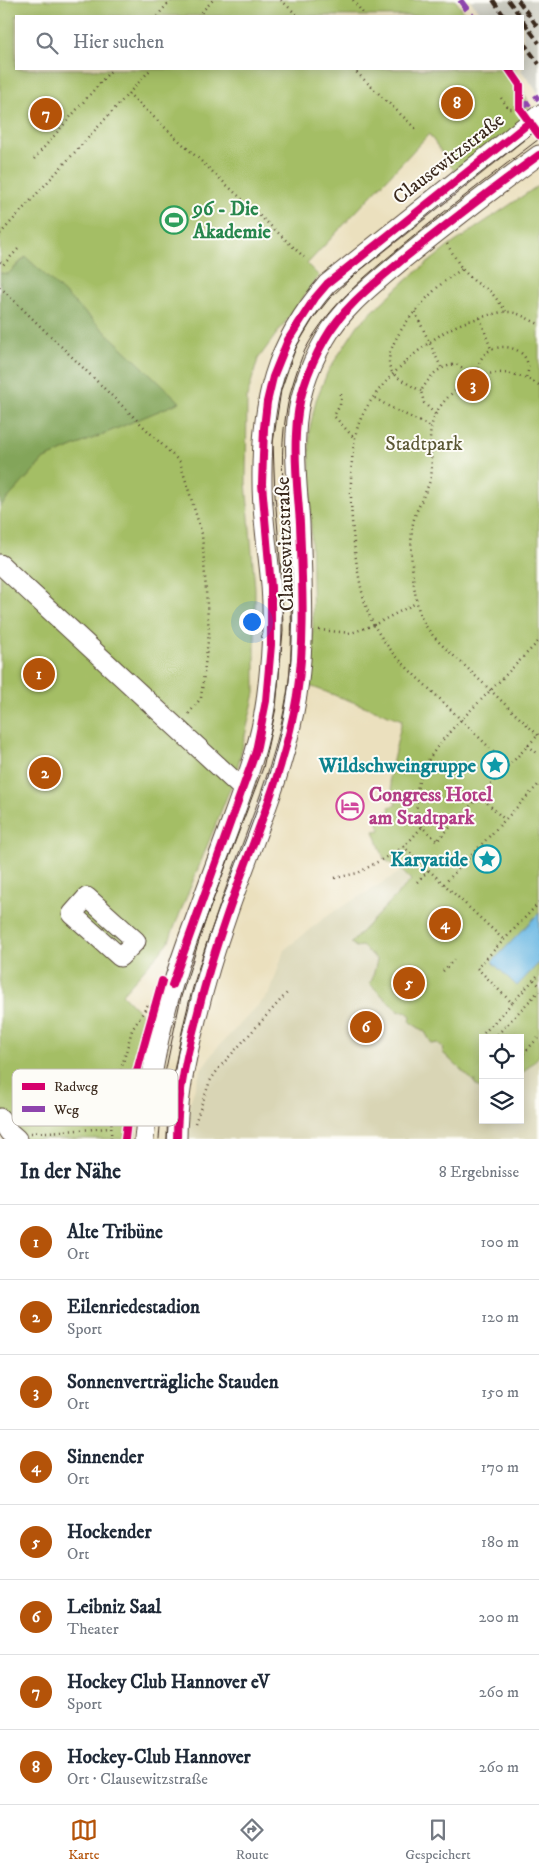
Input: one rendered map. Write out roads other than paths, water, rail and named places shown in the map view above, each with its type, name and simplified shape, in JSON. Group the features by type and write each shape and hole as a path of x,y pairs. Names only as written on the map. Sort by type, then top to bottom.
{"street":[{"name":"Clausewitzstraße","path":"153,1069 172,985 244,789 256,751 266,701 271,645 271,588 262,484 264,428 273,377 288,340 315,298 328,284 532,120"},
{"name":"Clausewitzstraße","path":"178,1139 181,1090 186,1056 228,910 271,796 287,744 297,694 303,629 296,434 300,401 310,371 325,338 343,313 366,291 439,230 539,155"},
{"path":"0,564 244,789"},
{"name":"Clausewitzstraße","path":"144,1139 146,1126"}],"water":[{"path":"539,913 539,963 517,986 492,962"}],"tram line":[{"path":"166,1069 181,997 207,916 263,768 276,708 283,631 273,443 281,390 296,347 313,319 329,299 353,276 451,196 539,128"},
{"path":"175,1069 191,993 206,945 266,783 284,716 289,681 291,645 291,597 283,480 284,428 288,403 301,360 315,333 353,288 383,261 460,199 539,139"},
{"path":"159,1139 160,1126"},
{"path":"167,1139 168,1126"}],"railway":[{"path":"493,0 503,15"},
{"path":"508,0 519,15"},
{"path":"518,0 539,29"},
{"path":"524,22 539,43"},
{"path":"524,43 539,64"}],"place":[{"name":"Hockey-Club Hannover","path":"457,103"},
{"name":"Hockey Club Hannover eV","path":"46,114"},
{"name":"96 - Die Akademie","path":"174,220"},
{"name":"Sonnenverträgliche Stauden","path":"473,385"},
{"name":"Alte Tribüne","path":"39,674"},
{"name":"Wildschweingruppe","path":"495,765"},
{"name":"Eilenriedestadion","path":"45,773"},
{"name":"Congress Hotel am Stadtpark","path":"350,806"},
{"name":"Karyatide","path":"487,859"},
{"name":"Sinnender","path":"445,924"},
{"name":"Hockender","path":"409,983"},
{"name":"Leibniz Saal","path":"366,1027"}],"park label":[{"name":"Stadtpark","path":"424,443"}]}
